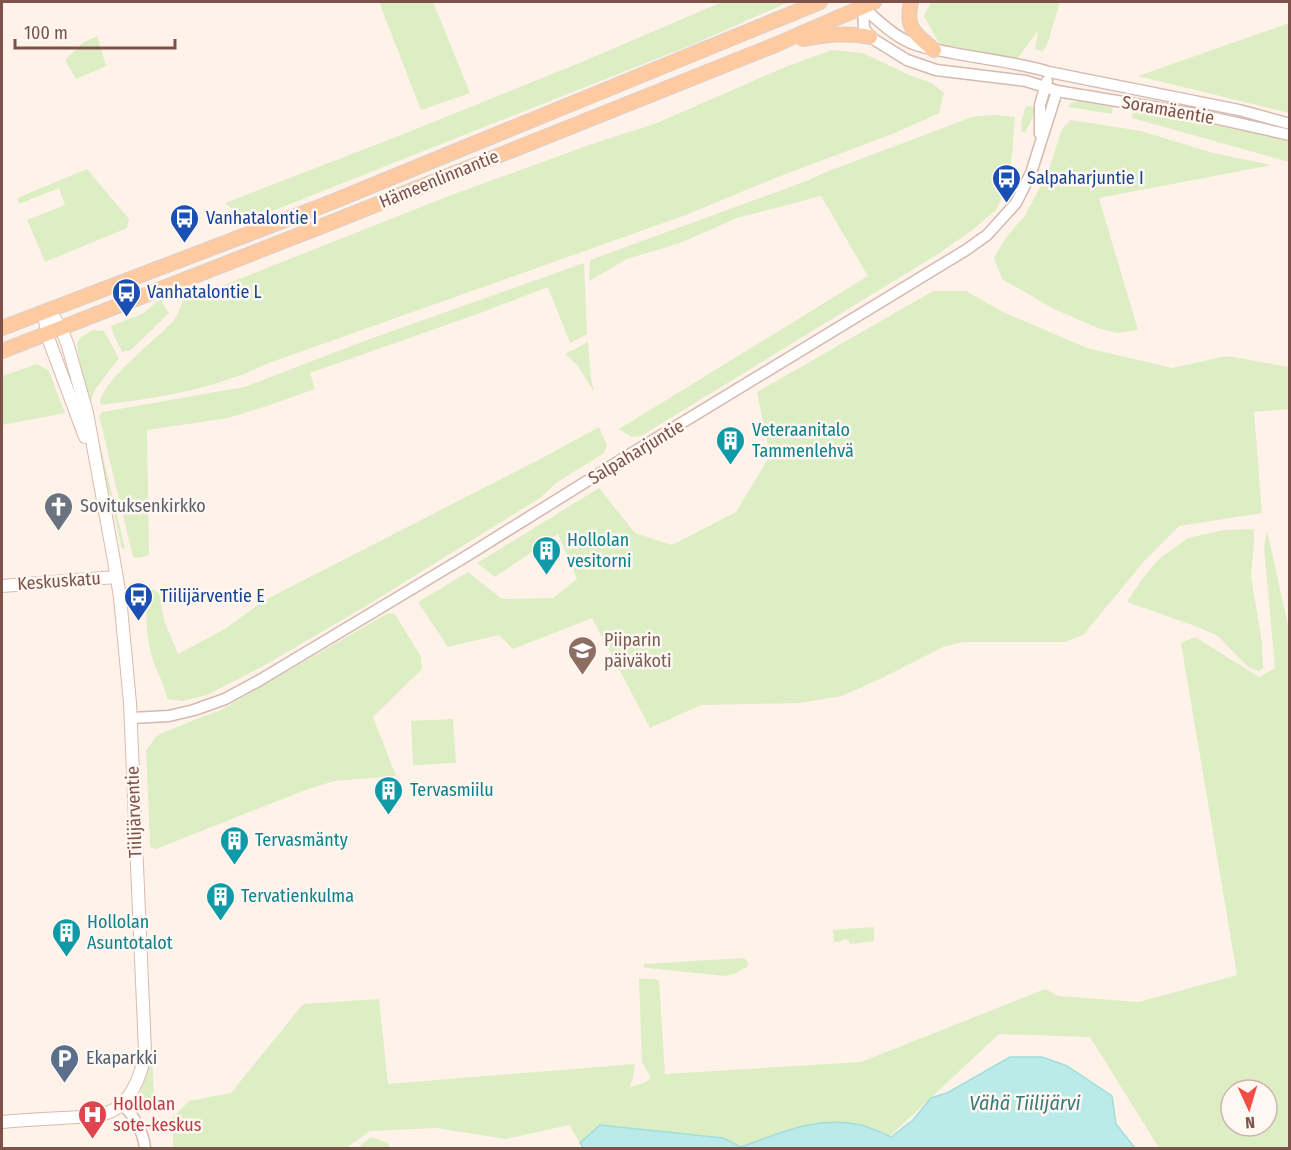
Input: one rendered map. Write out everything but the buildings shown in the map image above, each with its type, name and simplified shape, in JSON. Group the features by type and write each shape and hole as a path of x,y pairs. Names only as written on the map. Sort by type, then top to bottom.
{"main road":[{"name":"Hämeenlinnantie","path":"2,328 327,204 820,2"},
{"path":"911,2 908,17 912,30 934,50"},
{"name":"Hämeenlinnantie","path":"2,351 775,45 866,3"},
{"path":"775,45 821,36 857,34 870,37"},
{"name":"Tiilijärventie","path":"96,466 47,334 46,313 54,318 61,328 87,413 114,555 121,609 131,718 145,1051 136,1084 122,1103"},
{"name":"Keskuskatu","path":"2,586 116,577"},
{"path":"2,1122 105,1114 122,1103"}],"street":[{"name":"Soramäentie","path":"866,3 885,27 917,46 1029,66 1239,110 1290,124"},
{"path":"866,3 864,28 870,37"},
{"name":"Soramäentie","path":"870,37 907,60 936,70 1026,81 1058,90 1201,115 1290,135"},
{"path":"1040,140 1041,105 1049,72"},
{"name":"Salpaharjuntie","path":"131,718 169,716 194,710 225,699 260,680 966,250 987,235 1016,203 1030,173 1058,90"},
{"path":"122,1103 135,1119 146,1149"}],"green space":[{"path":"379,2 433,2 470,93 421,110"},
{"path":"722,2 789,2 694,44 247,221 225,203 589,59"},
{"path":"931,2 1060,2 1047,45 1042,52 1035,49 1038,31 1013,64 944,52 924,16"},
{"path":"1289,23 1289,113 1138,76"},
{"path":"97,36 106,66 76,79 65,60 82,43"},
{"path":"832,50 863,53 909,75 932,83 944,93 939,113 895,133 775,178 686,215 243,374 170,395 102,405 100,403 110,383 172,322 183,301 454,194 657,123 785,67"},
{"path":"1079,101 1113,107 1112,114 1068,107 1071,103"},
{"path":"1026,106 1034,107 1035,113 1025,133 1021,131"},
{"path":"1133,111 1212,122 1289,139 1289,162 1132,118"},
{"path":"993,115 1015,117 1007,186 996,210 971,231 938,254 641,436 631,437 619,429 868,276 821,196 737,218 680,243 627,259 589,281 590,260 809,180 972,117"},
{"path":"1071,120 1141,131 1213,153 1272,165 1099,198 1138,330 1117,333 1098,328 1054,309 1002,279 994,258 1005,239 1026,214 1048,172 1062,129"},
{"path":"87,169 129,219 127,228 45,262 27,220 65,205 59,188 19,204 17,198"},
{"path":"584,263 587,334 570,343 548,287 310,373 315,389 273,404 228,418 147,430 149,555 133,557 99,416 102,412 244,387 367,340"},
{"path":"933,291 966,291 1003,312 1087,348 1172,368 1227,356 1289,367 1289,409 1254,412 1262,513 1179,526 1146,559 1083,635 1065,642 963,642 943,647 842,696 800,703 701,705 650,728 592,618 513,649 499,635 448,647 418,602 468,572 502,599 553,598 577,579 558,534 495,577 477,563 599,488 635,533 672,545 736,512 770,456 757,392"},
{"path":"165,297 162,303 169,313 131,350 122,352 111,326 142,314"},
{"path":"93,330 104,331 118,360 95,389 90,405 81,373 77,344 81,337"},
{"path":"588,342 594,392 578,366 565,354"},
{"path":"37,364 49,371 65,413 2,425 2,376"},
{"path":"91,416 93,416 125,548 122,549"},
{"path":"599,427 607,445 604,453 556,483 540,498 366,606 265,665 207,695 183,701 167,699 154,663 147,634 149,587 159,593 164,620 178,654 225,629 263,601"},
{"path":"1254,529 1251,576 1262,643 1263,669 1259,671 1248,667 1218,636 1127,602 1159,559 1188,538 1224,530"},
{"path":"1267,530 1290,634 1289,1148 1159,1148 1090,1037 999,1034 890,1136 857,1124 792,1129 741,1147 723,1138 600,1125 580,1143 569,1125 506,1139 436,1128 370,1131 346,1148 173,1148 173,1117 189,1101 231,1093 303,1004 379,999 388,1084 635,1064 630,1087 644,1083 651,1078 642,1062 639,978 659,980 665,1074 861,1062 1045,989 1059,996 1139,1002 1237,975 1181,643 1195,637 1259,677 1275,668 1264,549"},
{"path":"388,613 395,614 421,657 422,669 373,717 396,776 334,781 156,849 151,848 146,750 156,737 219,711"},
{"path":"453,719 456,763 413,765 411,721"},
{"path":"874,927 874,941 850,944 845,939 834,942 833,930"},
{"path":"744,958 748,962 747,967 724,976 644,967 644,964"},
{"path":"148,1013 150,1013 154,1096 151,1102 143,1108 140,1107 140,1093 150,1053"},
{"path":"371,1137 388,1143 390,1148 357,1148"}],"water":[{"name":"Vähä Tiilijärvi","path":"1010,1057 1042,1057 1067,1066 1112,1096 1116,1124 1135,1148 583,1148 580,1143 600,1125 723,1138 741,1147 797,1128 840,1122 874,1129 891,1137 913,1120 931,1098 947,1093"}],"place":[{"name":"Salpaharjuntie I","path":"1006,204"},
{"name":"Vanhatalontie I","path":"185,244"},
{"name":"Vanhatalontie L","path":"126,318"},
{"name":"Veteraanitalo Tammenlehvä","path":"731,466"},
{"name":"Sovituksenkirkko","path":"59,532"},
{"name":"Hollolan vesitorni","path":"546,576"},
{"name":"Tiilijärventie E","path":"139,622"},
{"name":"Piiparin päiväkoti","path":"583,676"},
{"name":"Tervasmiilu","path":"389,816"},
{"name":"Tervasmänty","path":"234,866"},
{"name":"Tervatienkulma","path":"220,922"},
{"name":"Hollolan Asuntotalot","path":"66,958"},
{"name":"Ekaparkki","path":"65,1084"},
{"name":"Hollolan sote-keskus","path":"92,1140"}]}
